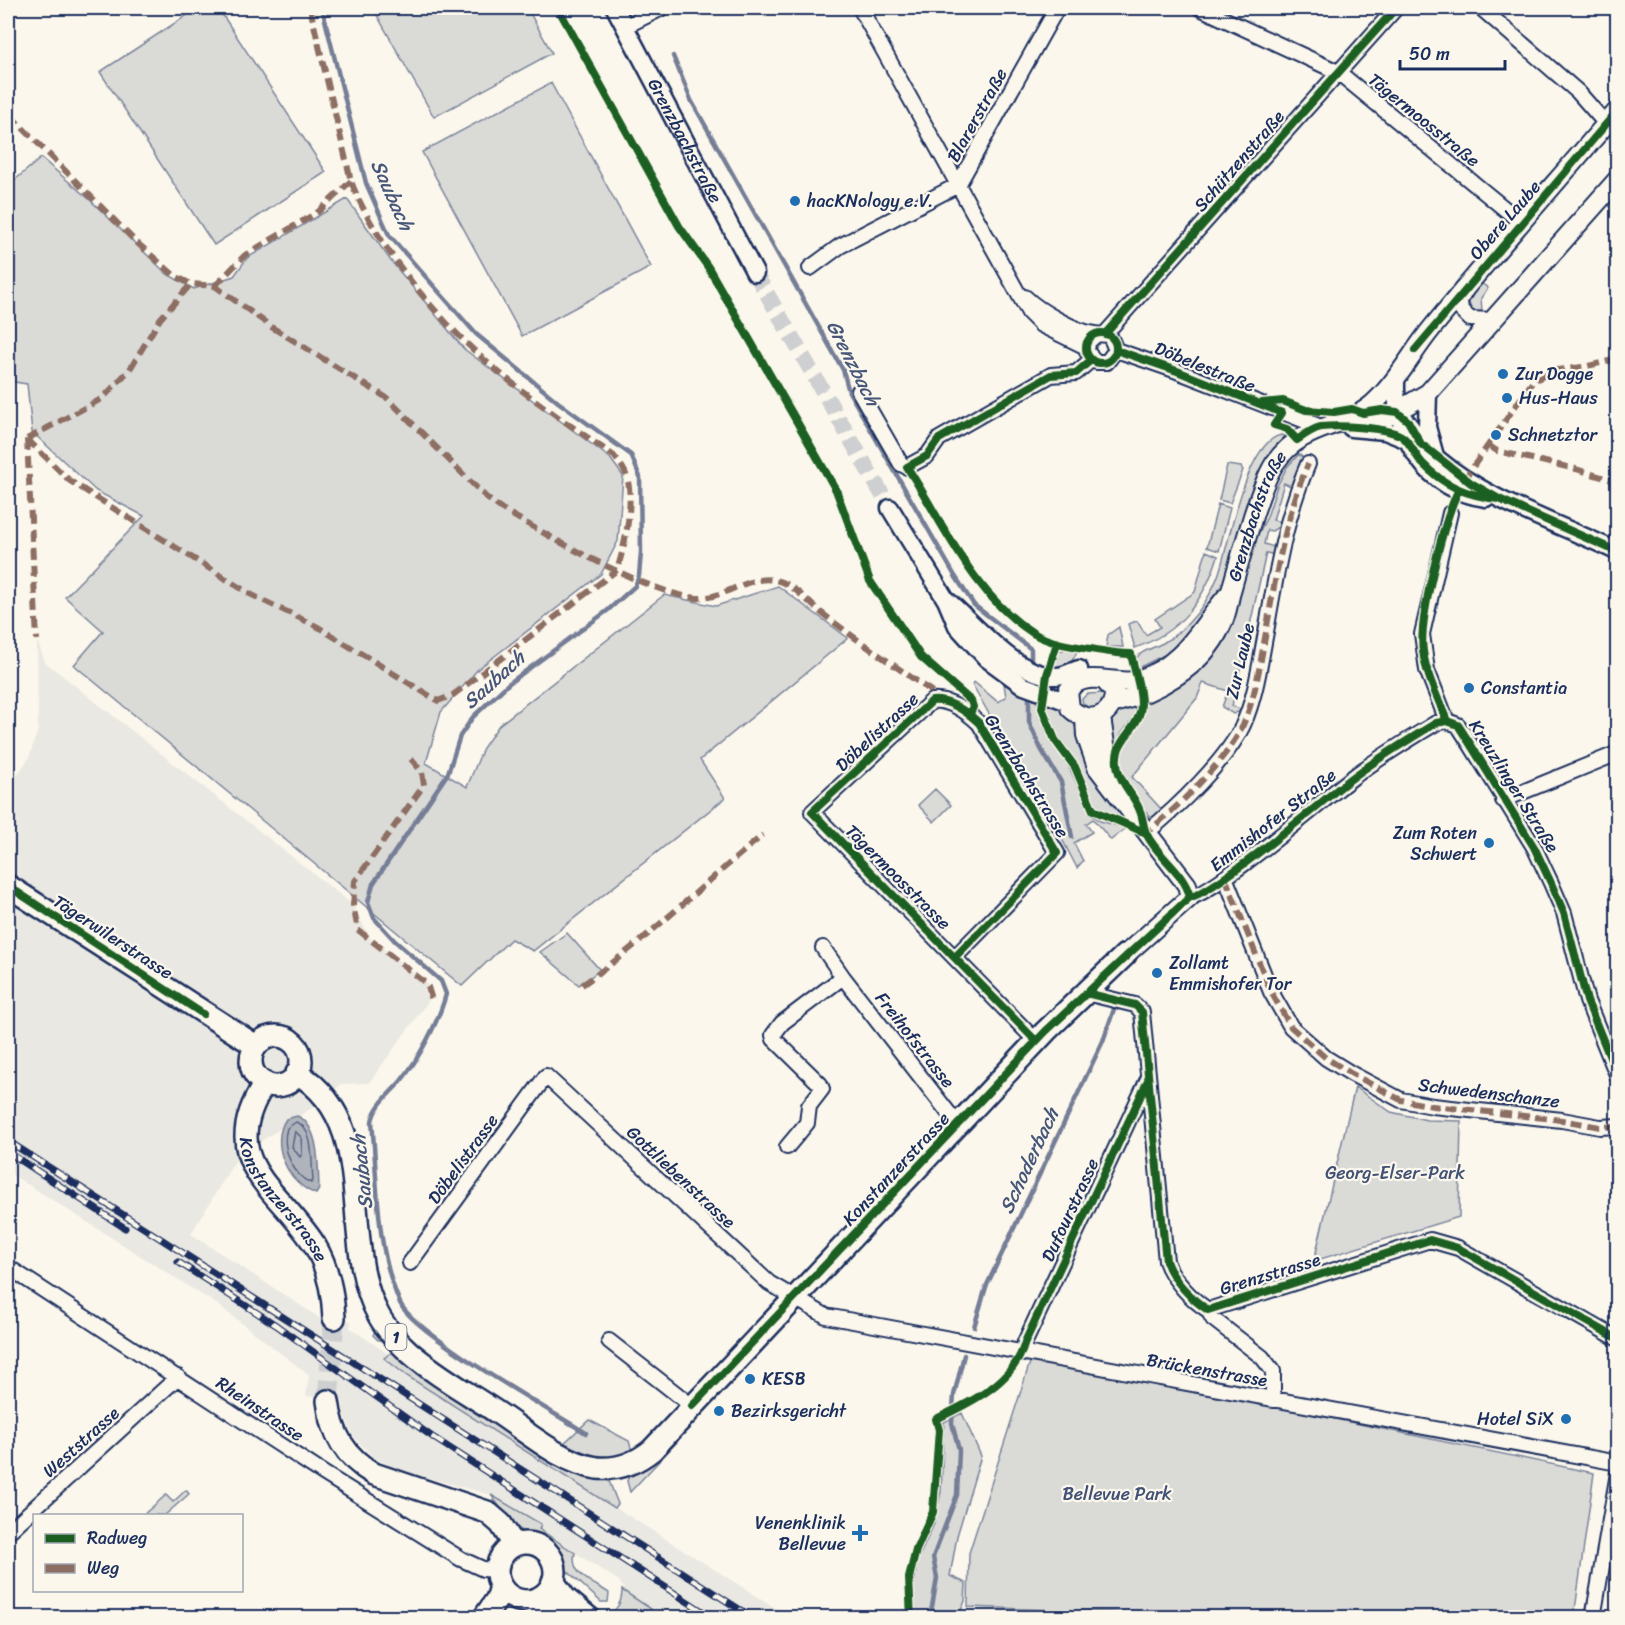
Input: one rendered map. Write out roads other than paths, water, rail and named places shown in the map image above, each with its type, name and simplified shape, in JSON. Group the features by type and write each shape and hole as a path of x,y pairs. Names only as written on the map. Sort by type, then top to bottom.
{"main road":[{"name":"Obere Laube","path":"1396,379 1415,350 1612,117"},
{"path":"1397,412 1428,393 1617,179"},
{"path":"1320,427 1363,413 1396,379"},
{"name":"Döbelestraße","path":"1320,427 1378,419 1397,412"},
{"name":"Grenzbachstraße","path":"1114,703 1163,684 1197,659 1221,629 1250,525 1270,471 1297,440 1320,427"},
{"name":"Grenzbachstraße","path":"1103,674 1123,684 1153,675 1184,655 1194,638 1232,591"},
{"path":"1103,674 1114,691 1114,703 1093,717 1076,713 1068,702 1068,691 1079,675 1103,674"},
{"path":"1093,717 1094,760 1146,833 1187,885 1190,897"},
{"name":"Tägerwilerstrasse","path":"8,886 168,992 256,1046"},
{"name":"Emmishofer Straße","path":"1125,955 1190,897"},
{"name":"Konstanzerstrasse","path":"297,1073 326,1098 341,1124 349,1154 365,1283 379,1317 406,1350 438,1374 554,1449 595,1468 616,1468 644,1456 795,1299 1036,1041 1125,955"},
{"path":"276,1036 292,1041 301,1056 297,1073 293,1079 279,1085 265,1083 258,1077 251,1062 256,1046 269,1037 276,1036"},
{"name":"Konstanzerstrasse","path":"265,1083 248,1117 248,1151 254,1171 313,1243 321,1257 329,1277 334,1318"},
{"path":"328,1401 330,1422 337,1438 360,1466 374,1474 487,1512 501,1524 514,1545"},
{"path":"484,1617 497,1599 502,1555 514,1545 531,1544 546,1552 554,1566 553,1581 546,1593 524,1600 499,1617"},
{"path":"499,1578 509,1596 571,1617"},
{"path":"553,1581 565,1598 589,1617"}],"street":[{"name":"Grenzbachstraße","path":"615,8 755,273"},
{"path":"626,26 662,8"},
{"path":"860,8 1029,313 1041,326 1107,362 1116,350 1113,340 1058,320 1035,307 1015,285"},
{"name":"Blarerstraße","path":"810,268 840,246 958,185 1057,8"},
{"name":"Tägermoosstraße","path":"1200,8 1338,72 1522,223"},
{"name":"Schützenstraße","path":"1100,334 1396,8"},
{"path":"1481,8 1578,92 1612,117"},
{"path":"1467,288 1460,301 1461,310 1470,319 1492,320"},
{"path":"859,391 901,464 907,467 927,456 939,439 1050,375 1076,373 1100,334"},
{"name":"Döbelestraße","path":"1116,350 1177,370 1320,427 1371,429 1396,433 1405,439"},
{"path":"1396,379 1397,412 1405,439 1433,474 1458,491 1499,500"},
{"path":"1428,393 1427,427 1435,457"},
{"path":"1363,413 1382,410 1397,412 1408,421 1421,444 1464,479 1499,500 1617,552"},
{"name":"Zur Laube","path":"1146,833 1174,811 1227,750 1243,725 1257,681 1282,542 1294,496 1308,464"},
{"path":"890,508 946,600 957,626 986,658 1024,686 1068,702"},
{"name":"Kreuzlinger Straße","path":"1450,513 1422,634 1427,670 1447,721 1458,725 1534,847 1564,913 1587,1001 1612,1048 1617,1077"},
{"path":"946,600 993,644 1024,666 1038,673 1055,676 1079,675"},
{"name":"Döbelistrasse","path":"812,812 932,701 946,702 970,714"},
{"name":"Grenzbachstrasse","path":"955,957 1057,853 979,723 970,714"},
{"name":"Emmishofer Straße","path":"1190,897 1199,896 1225,877 1354,776 1430,726 1447,721"},
{"path":"1503,800 1617,753"},
{"name":"Tägermoosstrasse","path":"812,812 1036,1041"},
{"name":"Schwedenschanze","path":"1225,877 1271,992 1291,1027 1326,1058 1401,1100 1433,1106 1562,1120 1600,1127 1617,1126"},
{"name":"Freihofstrasse","path":"823,948 958,1125"},
{"path":"787,1147 807,1124 809,1106 822,1089 820,1084 773,1035 782,1023 843,977"},
{"name":"Grenzstrasse","path":"1086,993 1139,1008 1143,1017 1166,1261 1173,1274 1199,1304 1262,1357 1273,1371 1273,1400"},
{"name":"Döbelistrasse","path":"410,1263 546,1076"},
{"name":"Gottliebenstrasse","path":"546,1076 769,1283 795,1299"},
{"name":"Dufourstrasse","path":"1022,1354 1025,1342 1148,1080"},
{"name":"Grenzstrasse","path":"1208,1310 1430,1240 1458,1248 1617,1339"},
{"name":"Rheinstrasse","path":"8,1267 322,1473 461,1559 499,1578"},
{"name":"Brückenstrasse","path":"795,1299 826,1316 842,1321 1617,1463"},
{"path":"609,1341 692,1406"},
{"name":"Weststrasse","path":"8,1533 178,1377"},
{"path":"1593,1617 1617,1473"}],"water":[{"path":"297,1116 305,1121 314,1137 319,1189 316,1194 297,1182 284,1162 281,1151 281,1129 286,1119"}],"waterway":[{"name":"Saubach","path":"322,8 366,183 389,235 476,334 558,402 631,455 640,477 641,552 639,576 635,586 607,611 508,684 473,717 460,736 448,773 373,884 368,902 374,918 395,941 441,981 446,994 421,1051 408,1072 379,1105 372,1122 382,1237 392,1282 400,1303 410,1316 455,1352 586,1433"},
{"name":"Grenzbach","path":"673,56 691,100 843,370 849,392 955,576 974,605 1031,649 1031,662"},
{"name":"Grenzbach","path":"1029,698 1029,722 1041,749 1061,782 1072,837"},
{"name":"Schoderbach","path":"974,1327 986,1287 1103,1041 1114,1009"},
{"name":"Schoderbach","path":"930,1618 937,1578 933,1557 957,1495 959,1450 952,1423 954,1395 964,1355"}],"tunnel":[{"path":"755,273 890,508"},
{"path":"328,1401 334,1318"}],"railway":[{"path":"8,1141 753,1618"},
{"path":"8,1152 125,1228"},
{"path":"178,1262 276,1325 434,1438 713,1618"}],"place":[{"name":"hacKNology e.V.","path":"795,201"},
{"name":"Zur Dogge","path":"1503,374"},
{"name":"Hus-Haus","path":"1507,398"},
{"name":"Schnetztor","path":"1496,435"},
{"name":"Constantia","path":"1469,688"},
{"name":"Zum Roten Schwert","path":"1489,843"},
{"name":"Zollamt Emmishofer Tor","path":"1157,973"},
{"name":"KESB","path":"750,1379"},
{"name":"Bezirksgericht","path":"719,1411"},
{"name":"Hotel SiX","path":"1566,1419"},
{"name":"Venenklinik Bellevue","path":"860,1533"}],"park label":[{"name":"Georg-Elser-Park","path":"1395,1173"},
{"name":"Bellevue Park","path":"1117,1494"}]}
